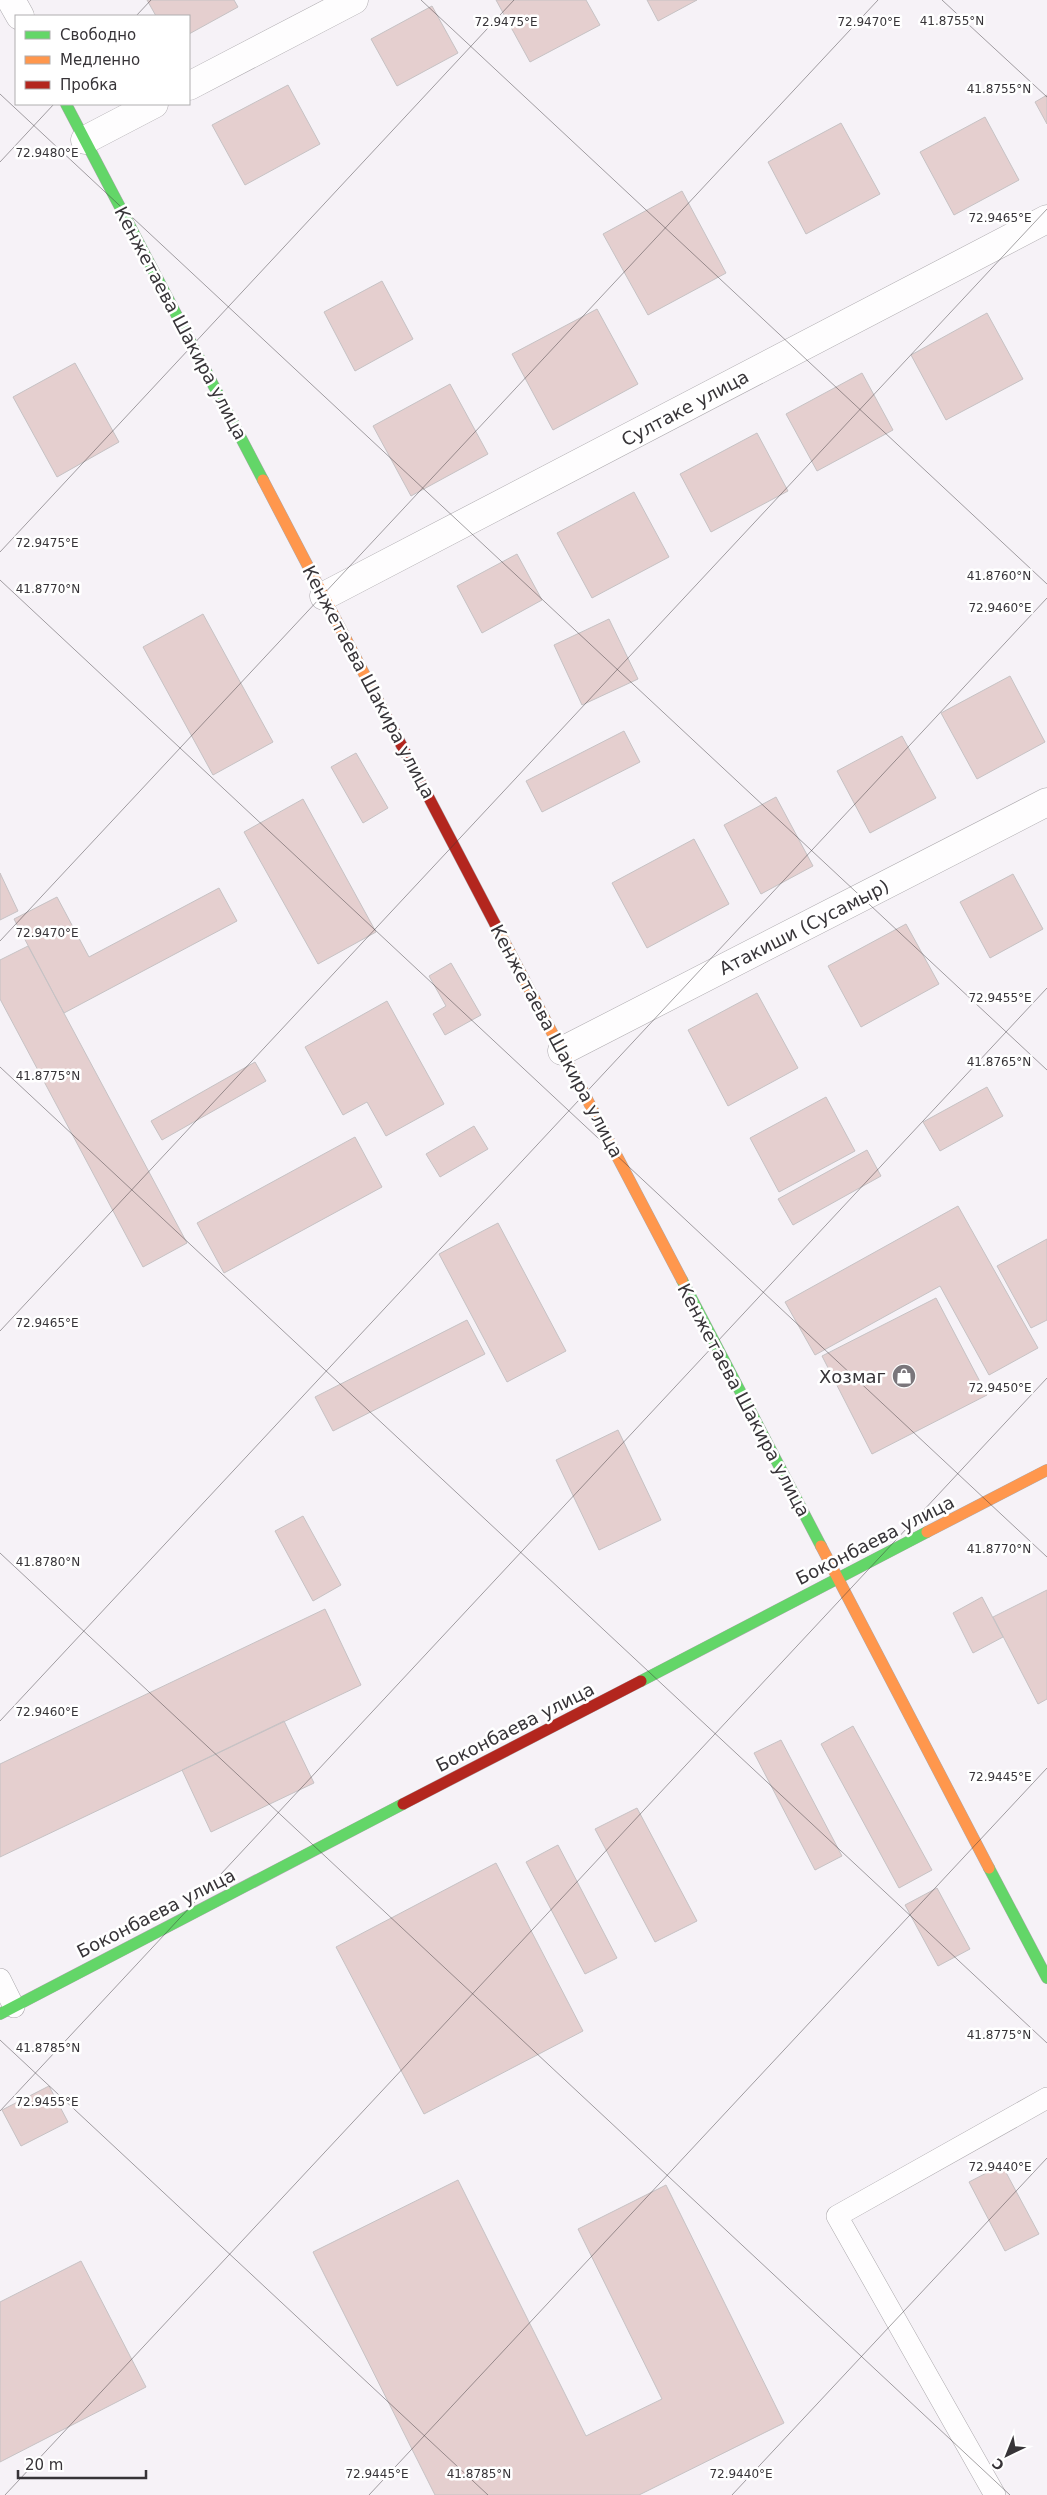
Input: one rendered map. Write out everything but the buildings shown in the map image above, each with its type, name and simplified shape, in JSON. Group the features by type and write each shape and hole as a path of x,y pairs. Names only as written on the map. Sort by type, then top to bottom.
{"street":[{"path":"12,0 20,15"},
{"path":"190,85 354,0"},
{"name":"Кенжетаева Шакира улица","path":"67,105 1047,1978"},
{"path":"85,140 152,105"},
{"name":"Султаке улица","path":"324,596 1047,219"},
{"name":"Атакиши (Сусамыр)","path":"562,1051 1047,802"},
{"name":"Боконбаева улица","path":"7,2011 1047,1470"}],"lane":[{"path":"0,1979 7,2011"},
{"path":"995,2495 837,2216 1047,2098"}],"traffic: fast":[{"path":"67,105 263,480"},
{"path":"682,1280 821,1546"},
{"path":"641,1681 927,1532"},
{"path":"0,2014 403,1804"},
{"path":"989,1868 1047,1978"}],"traffic: slow":[{"path":"263,480 383,710"},
{"path":"495,924 682,1280"},
{"path":"927,1532 1047,1470"},
{"path":"821,1546 989,1868"}],"traffic: jam":[{"path":"383,710 495,924"},
{"path":"403,1804 641,1681"}],"place":[{"name":"Хозмаг","path":"904,1376"}]}
